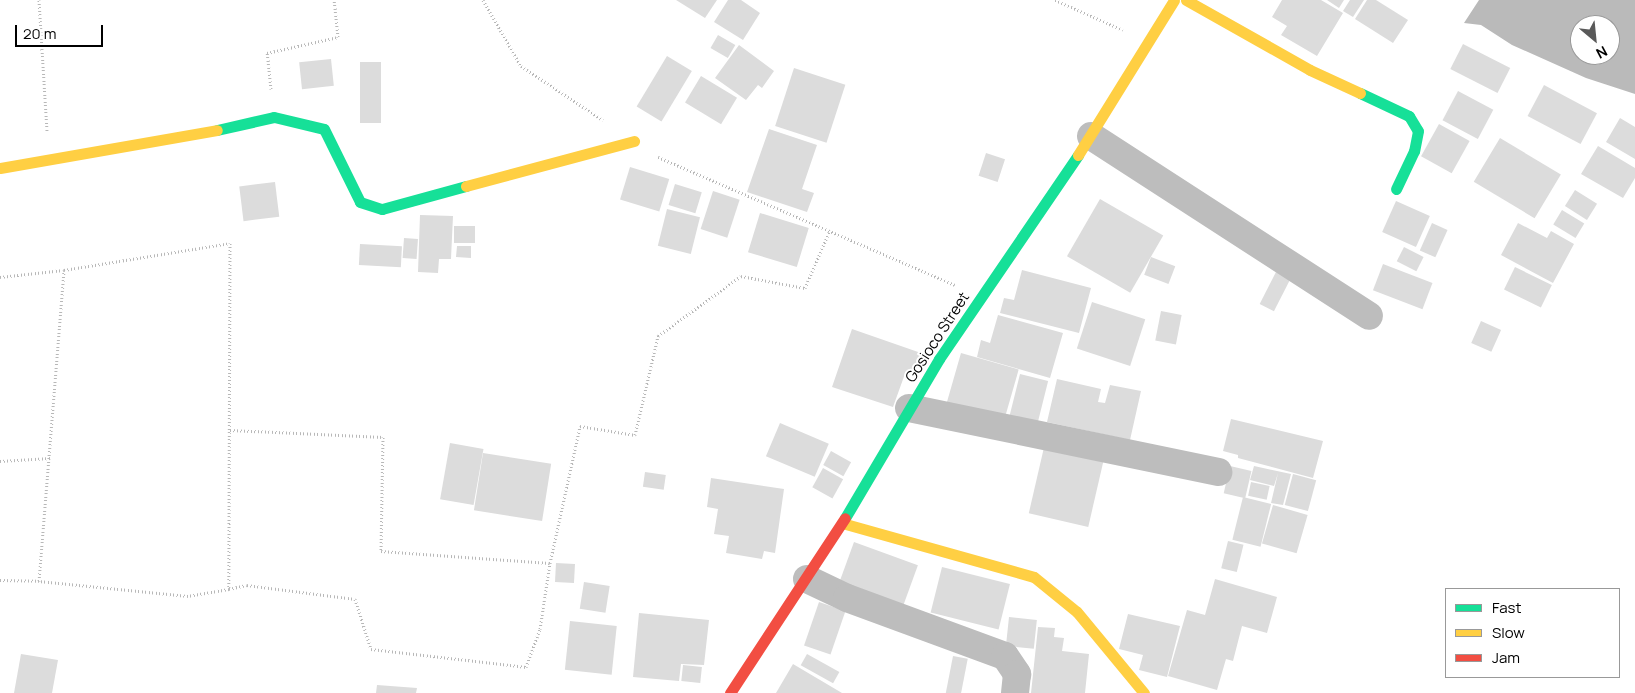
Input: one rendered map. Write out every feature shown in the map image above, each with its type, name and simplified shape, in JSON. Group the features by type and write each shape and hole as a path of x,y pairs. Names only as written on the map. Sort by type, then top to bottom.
{"street":[{"name":"Gosioco Street","path":"730,693 807,579 939,359 1091,136 1174,0"},
{"path":"1186,0 1310,70 1409,116 1418,131 1414,151 1396,189"},
{"path":"0,168 49,161 274,117 324,130 360,202 382,210 634,141"},
{"path":"1091,136 1369,316"},
{"path":"909,408 1218,472"},
{"path":"842,523 985,561 1034,577 1077,612 1144,693"},
{"path":"807,579 847,598 1005,656 1017,674 1015,693"}],"path":[{"path":"39,0 49,161"},
{"path":"274,117 267,53 338,37 334,0"},
{"path":"483,0 522,66 668,164 830,230 960,287"},
{"path":"1055,0 1131,34"},
{"path":"0,580 188,596 247,585 355,599 372,649 526,666 540,629 550,563 580,426 635,435 658,336 741,276 805,288 830,230"},
{"path":"0,277 64,270 230,243 229,589"},
{"path":"39,582 51,458 64,270"},
{"path":"230,430 383,436 381,551 550,563"},
{"path":"0,461 51,458"}],"shaded area":[{"path":"1479,0 1635,0 1635,94 1586,78 1512,45 1481,25 1464,23"}],"building":[{"path":"676,0 717,0 705,18"},
{"path":"728,0 741,0 760,13 743,40 714,22"},
{"path":"1282,0 1321,0 1343,13 1317,56 1281,35 1287,26 1272,17"},
{"path":"1327,0 1344,0 1339,8"},
{"path":"1350,0 1364,0 1353,17 1343,11"},
{"path":"1367,0 1376,0 1408,20 1393,43 1355,19"},
{"path":"718,35 735,45 728,58 710,48"},
{"path":"1463,44 1510,68 1498,93 1450,69"},
{"path":"739,45 774,71 762,88 758,85 746,100 715,78"},
{"path":"667,56 692,71 661,122 637,107"},
{"path":"331,59 334,86 302,89 299,62"},
{"path":"360,62 381,62 381,123 360,123"},
{"path":"794,68 845,85 827,143 775,126"},
{"path":"701,76 737,98 721,124 685,103"},
{"path":"1544,85 1597,113 1581,144 1528,116"},
{"path":"1458,91 1493,110 1478,139 1443,120"},
{"path":"1620,118 1635,127 1635,159 1606,142"},
{"path":"1439,124 1470,141 1452,173 1421,156"},
{"path":"769,129 817,145 802,189 814,193 807,212 747,192"},
{"path":"1500,138 1561,175 1535,218 1474,182"},
{"path":"1598,146 1635,168 1635,178 1623,198 1581,174"},
{"path":"986,153 1005,159 998,182 979,176"},
{"path":"630,167 669,179 659,212 620,200"},
{"path":"275,182 279,217 244,221 239,186"},
{"path":"675,184 702,192 695,213 669,205"},
{"path":"1575,190 1597,204 1587,220 1565,206"},
{"path":"713,191 740,200 727,238 701,229"},
{"path":"1100,199 1163,236 1130,293 1067,256"},
{"path":"1396,201 1430,216 1416,247 1382,232"},
{"path":"667,209 700,217 691,254 658,246"},
{"path":"1562,210 1584,223 1576,238 1553,225"},
{"path":"760,213 809,228 797,267 748,252"},
{"path":"420,215 453,216 451,259 439,259 438,273 418,272"},
{"path":"1432,223 1448,230 1435,257 1420,250"},
{"path":"1518,223 1547,238 1551,231 1574,244 1553,283 1501,255"},
{"path":"454,226 475,226 475,243 454,243"},
{"path":"404,238 418,239 417,259 403,258"},
{"path":"360,244 402,246 401,267 359,265"},
{"path":"457,246 471,246 471,258 456,257"},
{"path":"1404,247 1424,257 1416,271 1397,261"},
{"path":"1151,257 1175,266 1168,284 1144,275"},
{"path":"1383,264 1432,283 1422,309 1373,290"},
{"path":"1515,267 1552,285 1541,307 1504,289"},
{"path":"1022,270 1091,288 1079,333 1000,313 1004,298 1014,300"},
{"path":"1276,272 1290,279 1274,311 1260,304"},
{"path":"1092,302 1145,319 1130,366 1077,349"},
{"path":"1161,311 1182,315 1176,344 1155,340"},
{"path":"998,315 1063,333 1050,378 977,357 981,340 990,343"},
{"path":"1481,321 1501,330 1491,352 1471,343"},
{"path":"852,329 921,353 913,374 906,371 893,407 832,387"},
{"path":"961,353 1019,370 1004,420 946,404"},
{"path":"1020,374 1048,381 1036,429 1008,422"},
{"path":"1057,379 1101,389 1098,402 1105,403 1110,385 1141,391 1130,440 1047,422"},
{"path":"1231,419 1323,441 1313,478 1238,458 1238,455 1223,451"},
{"path":"780,423 829,444 815,477 766,456"},
{"path":"450,443 483,449 474,505 440,499"},
{"path":"1045,443 1104,457 1088,527 1029,513"},
{"path":"831,451 851,462 843,476 823,465"},
{"path":"483,453 551,464 542,521 474,510"},
{"path":"1230,466 1251,471 1245,498 1224,493"},
{"path":"1254,466 1291,474 1283,505 1271,503 1278,473 1274,486 1250,480"},
{"path":"823,468 843,479 832,498 812,487"},
{"path":"645,472 666,475 664,490 643,487"},
{"path":"1293,474 1316,480 1308,511 1285,505"},
{"path":"711,478 784,489 775,553 764,551 762,559 726,553 729,536 714,534 718,509 707,507"},
{"path":"1251,482 1270,486 1267,500 1248,496"},
{"path":"1243,497 1271,504 1260,547 1232,540"},
{"path":"1273,505 1308,515 1297,553 1262,543"},
{"path":"1228,541 1244,545 1237,572 1221,568"},
{"path":"854,542 918,565 900,613 837,590"},
{"path":"556,563 575,564 574,583 555,582"},
{"path":"942,567 1010,584 999,630 931,613"},
{"path":"1215,579 1277,597 1267,633 1242,626 1233,661 1226,659 1217,690 1168,676 1187,610 1205,615"},
{"path":"584,582 610,586 605,613 580,609"},
{"path":"819,602 845,611 830,655 804,645"},
{"path":"639,613 709,620 704,665 681,664 679,681 633,677"},
{"path":"1128,614 1180,626 1167,677 1139,670 1143,655 1119,649"},
{"path":"1009,617 1037,620 1034,649 1006,646"},
{"path":"570,621 617,626 612,675 565,670"},
{"path":"1038,627 1055,628 1054,637 1064,638 1062,651 1089,654 1085,693 1031,693"},
{"path":"21,654 58,660 52,693 14,693"},
{"path":"807,654 839,672 833,683 801,665"},
{"path":"953,656 968,659 961,693 946,693"},
{"path":"793,664 842,693 776,693"},
{"path":"683,665 702,667 700,683 681,681"},
{"path":"377,685 417,688 416,693 376,693"}],"traffic: fast":[{"path":"1360,93 1409,116 1418,131 1414,151 1396,189"},
{"path":"217,130 274,117 324,129 360,202 382,209 466,186"},
{"path":"845,518 939,359 1078,155"}],"traffic: slow":[{"path":"1078,155 1174,0"},
{"path":"1186,0 1310,70 1360,93"},
{"path":"0,168 217,130"},
{"path":"466,186 634,141"},
{"path":"842,523 1034,577 1077,612 1144,693"}],"traffic: jam":[{"path":"730,693 845,518"}]}
